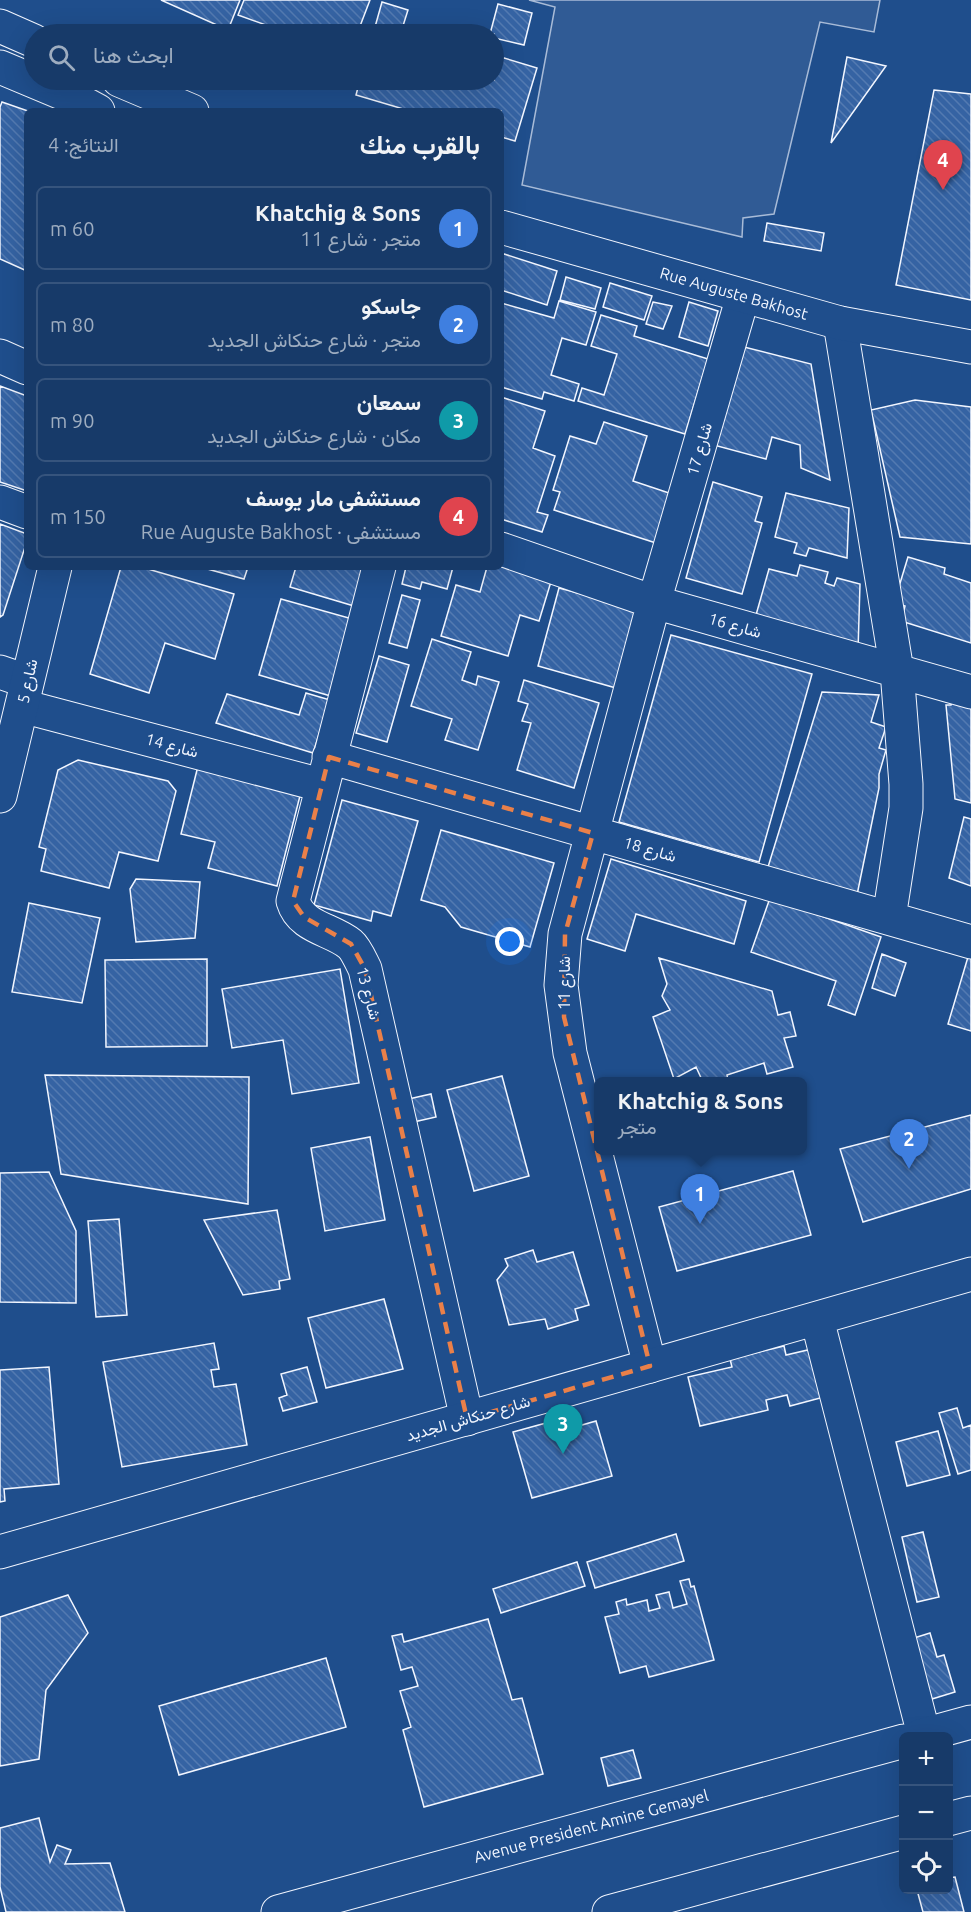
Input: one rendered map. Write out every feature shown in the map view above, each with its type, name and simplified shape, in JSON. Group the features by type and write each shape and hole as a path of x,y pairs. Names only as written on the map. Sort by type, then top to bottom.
{"main road":[{"path":"0,26 24,37"},
{"path":"0,67 24,77"},
{"path":"55,90 92,108"},
{"path":"143,90 185,108"},
{"name":"Rue Auguste Bakhost","path":"504,228 840,323 971,347"},
{"name":"شارع 17","path":"654,602 742,296"},
{"path":"840,323 897,671 906,808 889,918"},
{"path":"0,356 24,367"},
{"path":"0,502 24,511"},
{"name":"شارع 16","path":"504,550 654,602 971,692"},
{"name":"شارع 5","path":"0,796 16,686 54,570"},
{"name":"شارع 13","path":"378,570 293,901 296,911 304,917 321,929 351,944 365,969 467,1419"},
{"name":"شارع 11","path":"594,1147 570,1053 564,1017 561,985 565,934 654,602"},
{"name":"شارع 14","path":"16,686 325,771"},
{"name":"شارع 18","path":"325,771 593,833 971,942"},
{"name":"شارع 11","path":"596,1155 650,1366"},
{"name":"شارع حنكاش الجديد","path":"0,1552 971,1274"},
{"path":"817,1319 915,1732"},
{"name":"Avenue President Amine Gemayel","path":"937,1732 971,1722"},
{"name":"Avenue President Amine Gemayel","path":"278,1912 899,1743"},
{"path":"953,1818 971,1813"},
{"path":"609,1912 899,1833"}],"highlighted area":[{"path":"329,757 593,833 565,934 564,1017 650,1366 467,1419 365,969 351,944 304,917 293,901"}],"shaded area":[{"path":"529,0 880,0 874,32 820,22 774,214 743,218 742,237 522,185 555,7"}],"building":[{"path":"161,0 240,0 230,24 215,24"},
{"path":"244,0 370,0 361,24 263,24 238,15"},
{"path":"382,2 408,10 404,24 376,24"},
{"path":"498,4 532,13 524,45 504,40 504,24 493,24"},
{"path":"847,57 886,66 831,143"},
{"path":"504,58 537,68 515,141 504,138 504,108 400,108 356,95 357,90 504,90"},
{"path":"934,90 971,94 971,300 896,285"},
{"path":"2,102 24,110 24,270 0,259 0,107"},
{"path":"767,223 824,233 821,251 764,241"},
{"path":"504,254 557,271 547,305 504,291"},
{"path":"566,277 601,288 595,309 560,300"},
{"path":"610,283 652,296 644,320 603,307"},
{"path":"559,301 596,312 586,345 562,338 551,375 579,384 574,401 544,392 542,399 504,388 504,304 554,318"},
{"path":"653,302 672,306 663,329 646,324"},
{"path":"689,302 718,311 708,346 679,337"},
{"path":"601,315 637,326 634,336 708,359 685,434 578,401 582,388 604,395 617,354 591,346"},
{"path":"740,346 811,364 830,480 801,468 800,445 772,437 766,459 710,444"},
{"path":"0,386 24,395 24,490 0,482"},
{"path":"504,398 545,411 533,448 555,456 537,512 548,515 542,532 504,520"},
{"path":"915,400 971,407 971,544 900,537 871,410"},
{"path":"604,422 647,436 633,481 675,495 659,544 554,510 560,492 553,490 570,436 596,444"},
{"path":"713,482 762,497 755,521 762,523 742,594 686,578"},
{"path":"786,493 849,508 847,558 809,548 806,556 794,553 797,543 775,537"},
{"path":"0,524 24,533 24,550 3,615 0,617"},
{"path":"908,557 945,568 944,574 971,583 971,643 901,621 905,606 894,603"},
{"path":"504,561 553,575 539,621 520,615 508,656 441,636 456,585 480,592 486,570 504,570"},
{"path":"800,565 828,572 825,583 834,586 837,578 860,584 858,651 754,622 769,569 797,576"},
{"path":"120,570 151,570 234,594 215,659 165,643 149,693 90,674"},
{"path":"211,570 247,570 244,579"},
{"path":"295,570 364,570 354,606 290,587"},
{"path":"405,570 452,570 447,589 422,582 420,589 402,584"},
{"path":"559,588 638,609 616,688 538,666"},
{"path":"402,595 420,600 407,648 389,643"},
{"path":"281,599 356,620 334,697 259,675"},
{"path":"671,635 812,674 759,862 619,822"},
{"path":"432,639 471,652 462,680 476,685 478,676 499,682 478,750 445,740 452,719 411,706"},
{"path":"379,656 409,665 387,742 356,733"},
{"path":"524,680 599,703 574,788 517,770 531,723 522,721 528,704 518,701"},
{"path":"955,690 971,695 971,803 955,799 946,705 951,705"},
{"path":"822,692 879,695 871,722 886,727 879,748 886,750 879,774 879,788 857,895 768,867"},
{"path":"306,693 330,700 313,753 216,723 227,694 299,715"},
{"path":"78,760 168,781 176,791 158,861 119,852 109,888 41,871 46,849 39,847 58,770"},
{"path":"205,763 302,788 277,886 208,868 215,842 181,834 197,770"},
{"path":"342,800 418,821 391,916 373,911 371,921 314,905"},
{"path":"964,817 971,819 971,886 949,878"},
{"path":"441,830 554,863 530,947 461,927 445,907 421,900"},
{"path":"611,859 746,901 734,944 636,914 625,951 587,939"},
{"path":"136,879 200,882 195,938 136,942 130,889"},
{"path":"770,898 881,937 855,1015 828,1005 836,981 751,952"},
{"path":"29,903 100,918 82,1003 12,992"},
{"path":"882,954 906,963 895,996 872,988"},
{"path":"968,957 971,958 971,1031 948,1024"},
{"path":"659,958 772,991 778,1015 790,1012 796,1036 784,1038 793,1067 767,1074 764,1063 727,1075 727,1077 701,1077 696,1067 673,1077 653,1017 670,1010 662,996 667,984"},
{"path":"207,959 207,1046 106,1047 105,960"},
{"path":"340,969 359,1083 292,1094 283,1040 232,1048 222,989"},
{"path":"45,1075 249,1077 248,1204 61,1174"},
{"path":"502,1076 529,1176 474,1191 447,1090"},
{"path":"431,1094 436,1117 409,1123 404,1100"},
{"path":"971,1115 971,1189 863,1222 840,1149"},
{"path":"370,1137 385,1220 325,1231 311,1148"},
{"path":"793,1171 811,1235 677,1271 659,1207"},
{"path":"49,1172 76,1231 76,1303 0,1302 0,1173"},
{"path":"277,1210 290,1279 279,1281 280,1289 243,1295 204,1220"},
{"path":"119,1219 127,1315 96,1317 88,1221"},
{"path":"533,1250 537,1262 573,1252 589,1305 575,1309 578,1320 548,1329 545,1319 509,1325 497,1280 508,1266 505,1259"},
{"path":"384,1299 403,1369 326,1388 308,1318"},
{"path":"214,1343 219,1369 211,1370 214,1387 236,1384 247,1445 122,1467 103,1362"},
{"path":"784,1346 786,1355 812,1349 824,1397 790,1406 787,1395 766,1400 768,1410 700,1426 688,1377 732,1367 730,1359"},
{"path":"49,1367 59,1484 4,1489 5,1501 0,1502 0,1370"},
{"path":"307,1367 317,1402 283,1411 279,1398 287,1395 281,1374"},
{"path":"957,1408 963,1428 971,1425 971,1470 958,1474 939,1413"},
{"path":"557,1420 561,1431 596,1421 612,1476 532,1498 513,1432"},
{"path":"938,1431 950,1475 907,1486 896,1442"},
{"path":"923,1532 939,1597 917,1602 902,1537"},
{"path":"676,1534 684,1561 595,1588 587,1562"},
{"path":"577,1562 585,1586 501,1613 493,1589"},
{"path":"689,1579 691,1587 694,1586 714,1660 649,1677 646,1666 620,1673 605,1617 619,1614 616,1602 626,1599 627,1605 647,1600 649,1611 660,1608 656,1595 669,1592 673,1608 687,1604 680,1581"},
{"path":"68,1595 88,1633 46,1690 39,1759 0,1766 0,1617"},
{"path":"488,1619 512,1700 522,1698 543,1774 424,1807 403,1730 411,1727 400,1691 418,1686 412,1667 401,1670 392,1636 402,1634 404,1642"},
{"path":"930,1633 937,1657 944,1655 955,1692 932,1699 914,1638"},
{"path":"326,1658 346,1727 179,1775 159,1706"},
{"path":"633,1750 641,1778 608,1786 601,1758"},
{"path":"39,1818 50,1862 57,1845 71,1850 65,1864 110,1863 125,1912 6,1912 0,1887 0,1828"},
{"path":"953,1877 955,1877 964,1912 923,1912 918,1894 953,1894"}],"place":[{"name":"مستشفى مار يوسف","path":"943,190"},
{"name":"جاسكو","path":"909,1169"},
{"name":"Khatchig & Sons","path":"700,1224"},
{"name":"سمعان","path":"563,1454"}]}
